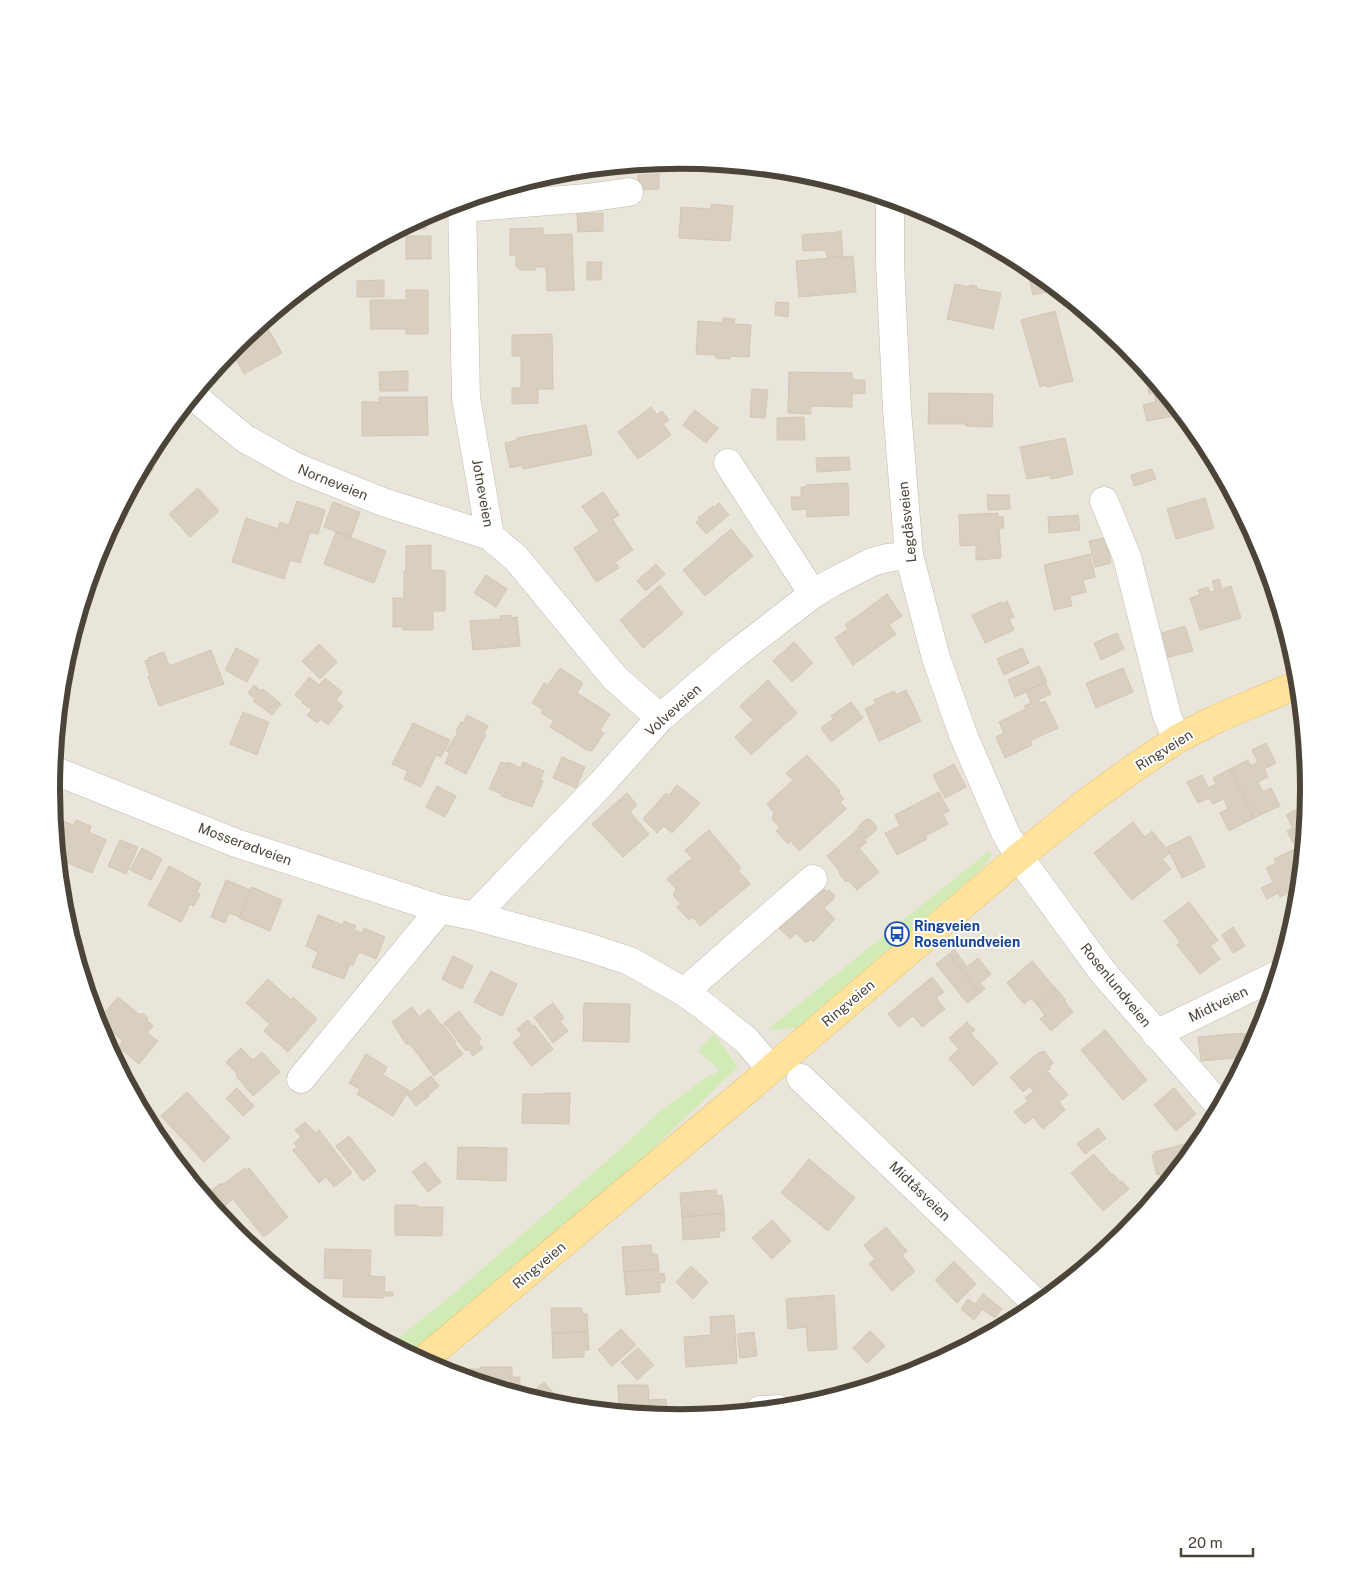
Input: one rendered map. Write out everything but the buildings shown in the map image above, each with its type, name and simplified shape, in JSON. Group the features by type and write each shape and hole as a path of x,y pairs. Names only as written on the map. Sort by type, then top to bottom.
{"main road":[{"name":"Ringveien","path":"428,1356 728,1106 770,1068 1019,857 1087,802 1177,739 1218,718 1292,687"}],"street":[{"path":"475,203 587,198 628,192"},
{"name":"Legdåsveien","path":"890,205 890,263 897,410 908,555 936,658 958,720 1005,832 1019,857"},
{"name":"Jotneveien","path":"462,208 466,398 490,536 516,558 614,677 660,718"},
{"name":"Norneveien","path":"198,399 244,438 296,467 383,502 490,536"},
{"path":"728,463 814,594"},
{"path":"1104,501 1127,557 1167,716 1177,739"},
{"name":"Volveveien","path":"474,916 602,783 660,718 734,655 814,594 843,576 872,562 908,555"},
{"name":"Mosserødveien","path":"60,773 236,843 440,909 474,916 584,946 630,961 684,992 705,1007 746,1040 770,1068"},
{"name":"Rosenlundveien","path":"1019,857 1102,971 1216,1102"},
{"path":"684,992 813,879"},
{"path":"301,1079 440,909"},
{"name":"Midtveien","path":"1156,1034 1271,978"},
{"name":"Midtåsveien","path":"801,1078 1032,1300"}],"shaded area":[{"path":"680,168 761,174 802,180 880,201 955,232 991,252 1025,273 1090,322 1147,380 1173,411 1218,479 1237,515 1254,552 1280,628 1296,708 1300,748 1300,830 1296,870 1280,950 1268,988 1254,1026 1218,1099 1173,1167 1147,1198 1090,1256 1058,1281 1025,1305 955,1346 880,1377 841,1388 802,1398 721,1408 680,1410 600,1404 559,1398 481,1377 406,1346 370,1326 336,1305 271,1256 214,1198 188,1167 143,1099 124,1063 107,1026 81,950 65,870 61,830 61,748 65,708 81,628 93,590 107,552 143,479 188,411 214,380 271,322 303,297 336,273 406,232 481,201 520,190 559,180 640,170"}],"green space":[{"path":"989,851 992,854 981,870 797,1028 767,1030"},
{"path":"714,1034 738,1067 481,1313 428,1356 396,1340 452,1295 623,1147 658,1113 704,1079 720,1070 698,1051"}],"place":[{"name":"Ringveien Rosenlundveien","path":"897,934"}]}
